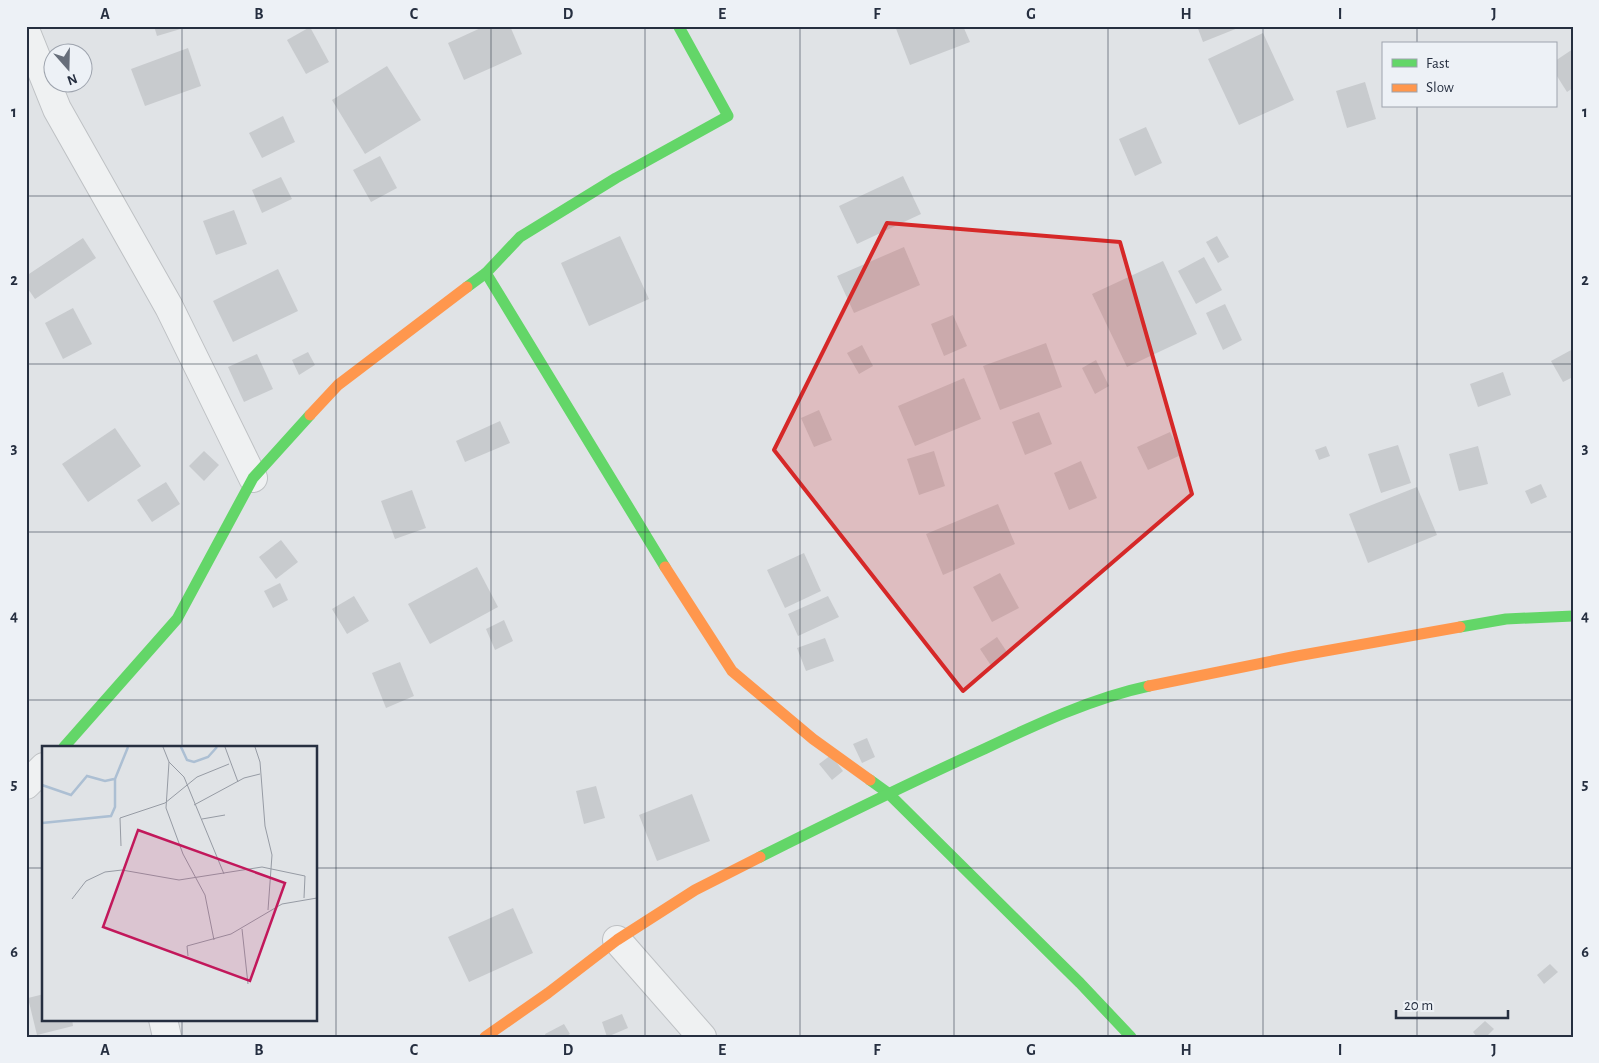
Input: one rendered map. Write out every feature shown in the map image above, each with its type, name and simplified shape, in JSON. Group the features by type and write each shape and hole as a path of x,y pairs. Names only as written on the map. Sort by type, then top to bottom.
{"street":[{"path":"65,746 177,619 253,478 338,385 486,273 520,237 616,178 728,116 679,27"},
{"path":"26,32 57,109 169,307 253,478"},
{"path":"486,273 649,542 732,671 813,738 888,793 1080,983 1131,1037"},
{"path":"485,1037 548,994 617,940 695,890 888,793 1036,725 1131,690 1297,656 1506,619 1573,616"},
{"path":"26,785 42,769"},
{"path":"617,940 702,1037"},
{"path":"163,1020 167,1037"}],"highlighted area":[{"path":"887,223 1120,242 1192,494 963,691 774,450"}],"building":[{"path":"154,26 183,26 184,28 157,36"},
{"path":"485,26 510,26 522,54 464,80 448,43"},
{"path":"895,26 963,26 970,42 910,65"},
{"path":"1197,26 1243,26 1203,42"},
{"path":"310,27 329,62 306,74 287,40"},
{"path":"1263,33 1294,100 1239,125 1208,59"},
{"path":"188,48 201,86 145,106 131,69"},
{"path":"1573,49 1573,88 1567,92 1556,75 1556,60"},
{"path":"387,66 421,120 365,154 332,100"},
{"path":"1365,82 1376,119 1347,128 1336,91"},
{"path":"283,116 295,142 262,158 249,133"},
{"path":"1146,127 1162,163 1135,176 1119,139"},
{"path":"380,156 397,188 371,202 353,170"},
{"path":"903,176 921,214 857,244 839,206"},
{"path":"281,177 292,199 262,213 252,190"},
{"path":"234,210 247,244 216,255 203,221"},
{"path":"620,236 649,299 589,326 561,263"},
{"path":"1217,236 1229,257 1218,263 1206,242"},
{"path":"83,238 96,258 35,299 26,286 26,276"},
{"path":"904,247 920,285 854,313 837,276"},
{"path":"1204,257 1222,290 1196,304 1178,271"},
{"path":"1163,261 1197,334 1127,367 1092,294"},
{"path":"278,269 298,311 233,342 213,301"},
{"path":"1225,304 1242,340 1223,350 1206,313"},
{"path":"73,308 92,344 63,359 45,323"},
{"path":"953,315 967,346 944,356 931,324"},
{"path":"1046,343 1062,387 1000,410 983,366"},
{"path":"862,345 873,366 859,374 847,353"},
{"path":"1573,349 1573,377 1563,382 1551,361"},
{"path":"308,352 315,365 299,375 292,360"},
{"path":"257,354 273,389 244,402 228,367"},
{"path":"1096,360 1109,386 1095,394 1082,368"},
{"path":"1503,372 1511,395 1478,407 1470,384"},
{"path":"964,378 981,419 915,446 898,406"},
{"path":"819,410 832,440 814,447 801,418"},
{"path":"1039,412 1052,444 1025,455 1012,422"},
{"path":"500,421 510,443 465,462 456,441"},
{"path":"115,428 141,466 88,502 62,464"},
{"path":"1170,432 1181,455 1148,470 1137,447"},
{"path":"1398,445 1411,483 1381,493 1368,454"},
{"path":"1326,446 1330,456 1319,460 1315,450"},
{"path":"1478,446 1488,484 1459,491 1449,454"},
{"path":"204,451 219,465 204,481 189,466"},
{"path":"934,451 945,486 919,495 907,459"},
{"path":"1081,461 1097,498 1069,510 1054,473"},
{"path":"166,482 180,504 152,522 137,500"},
{"path":"1541,484 1547,497 1531,504 1525,491"},
{"path":"1417,487 1437,535 1368,563 1349,514"},
{"path":"412,490 426,528 395,539 381,501"},
{"path":"998,504 1015,544 943,575 926,534"},
{"path":"281,540 298,562 276,579 259,557"},
{"path":"804,553 821,591 785,608 767,570"},
{"path":"477,567 498,607 430,644 408,604"},
{"path":"1000,573 1019,608 992,622 973,587"},
{"path":"280,583 288,600 273,608 264,591"},
{"path":"354,596 369,621 347,634 332,609"},
{"path":"828,596 839,617 798,636 788,614"},
{"path":"504,620 513,641 495,650 486,629"},
{"path":"997,637 1009,655 992,667 980,649"},
{"path":"825,638 834,661 806,671 797,648"},
{"path":"400,662 414,696 386,708 372,673"},
{"path":"867,738 875,757 862,763 853,744"},
{"path":"831,755 843,771 832,780 819,764"},
{"path":"596,786 605,818 584,824 576,791"},
{"path":"692,794 710,841 657,861 639,815"},
{"path":"513,908 533,953 469,982 448,937"},
{"path":"1550,964 1558,972 1544,984 1537,975"},
{"path":"42,994 42,1020 72,1020 73,1026 37,1035 28,998"},
{"path":"622,1014 628,1028 607,1037 602,1022"},
{"path":"1485,1021 1494,1029 1486,1037 1477,1037 1473,1032"},
{"path":"564,1024 570,1034 565,1037 546,1037 545,1034"}],"traffic: fast":[{"path":"467,287 486,273 520,237 616,178 728,116 679,27"},
{"path":"486,273 665,567"},
{"path":"65,746 177,619 253,478 310,415"},
{"path":"1460,627 1506,619 1573,616"},
{"path":"760,857 898,789 1043,722 1085,705 1149,686"},
{"path":"870,780 888,793 1080,983 1131,1037"}],"traffic: slow":[{"path":"310,415 338,385 467,287"},
{"path":"665,567 732,671 813,739 870,780"},
{"path":"1149,686 1297,656 1460,627"},
{"path":"485,1037 548,993 617,940 695,890 760,857"}]}
